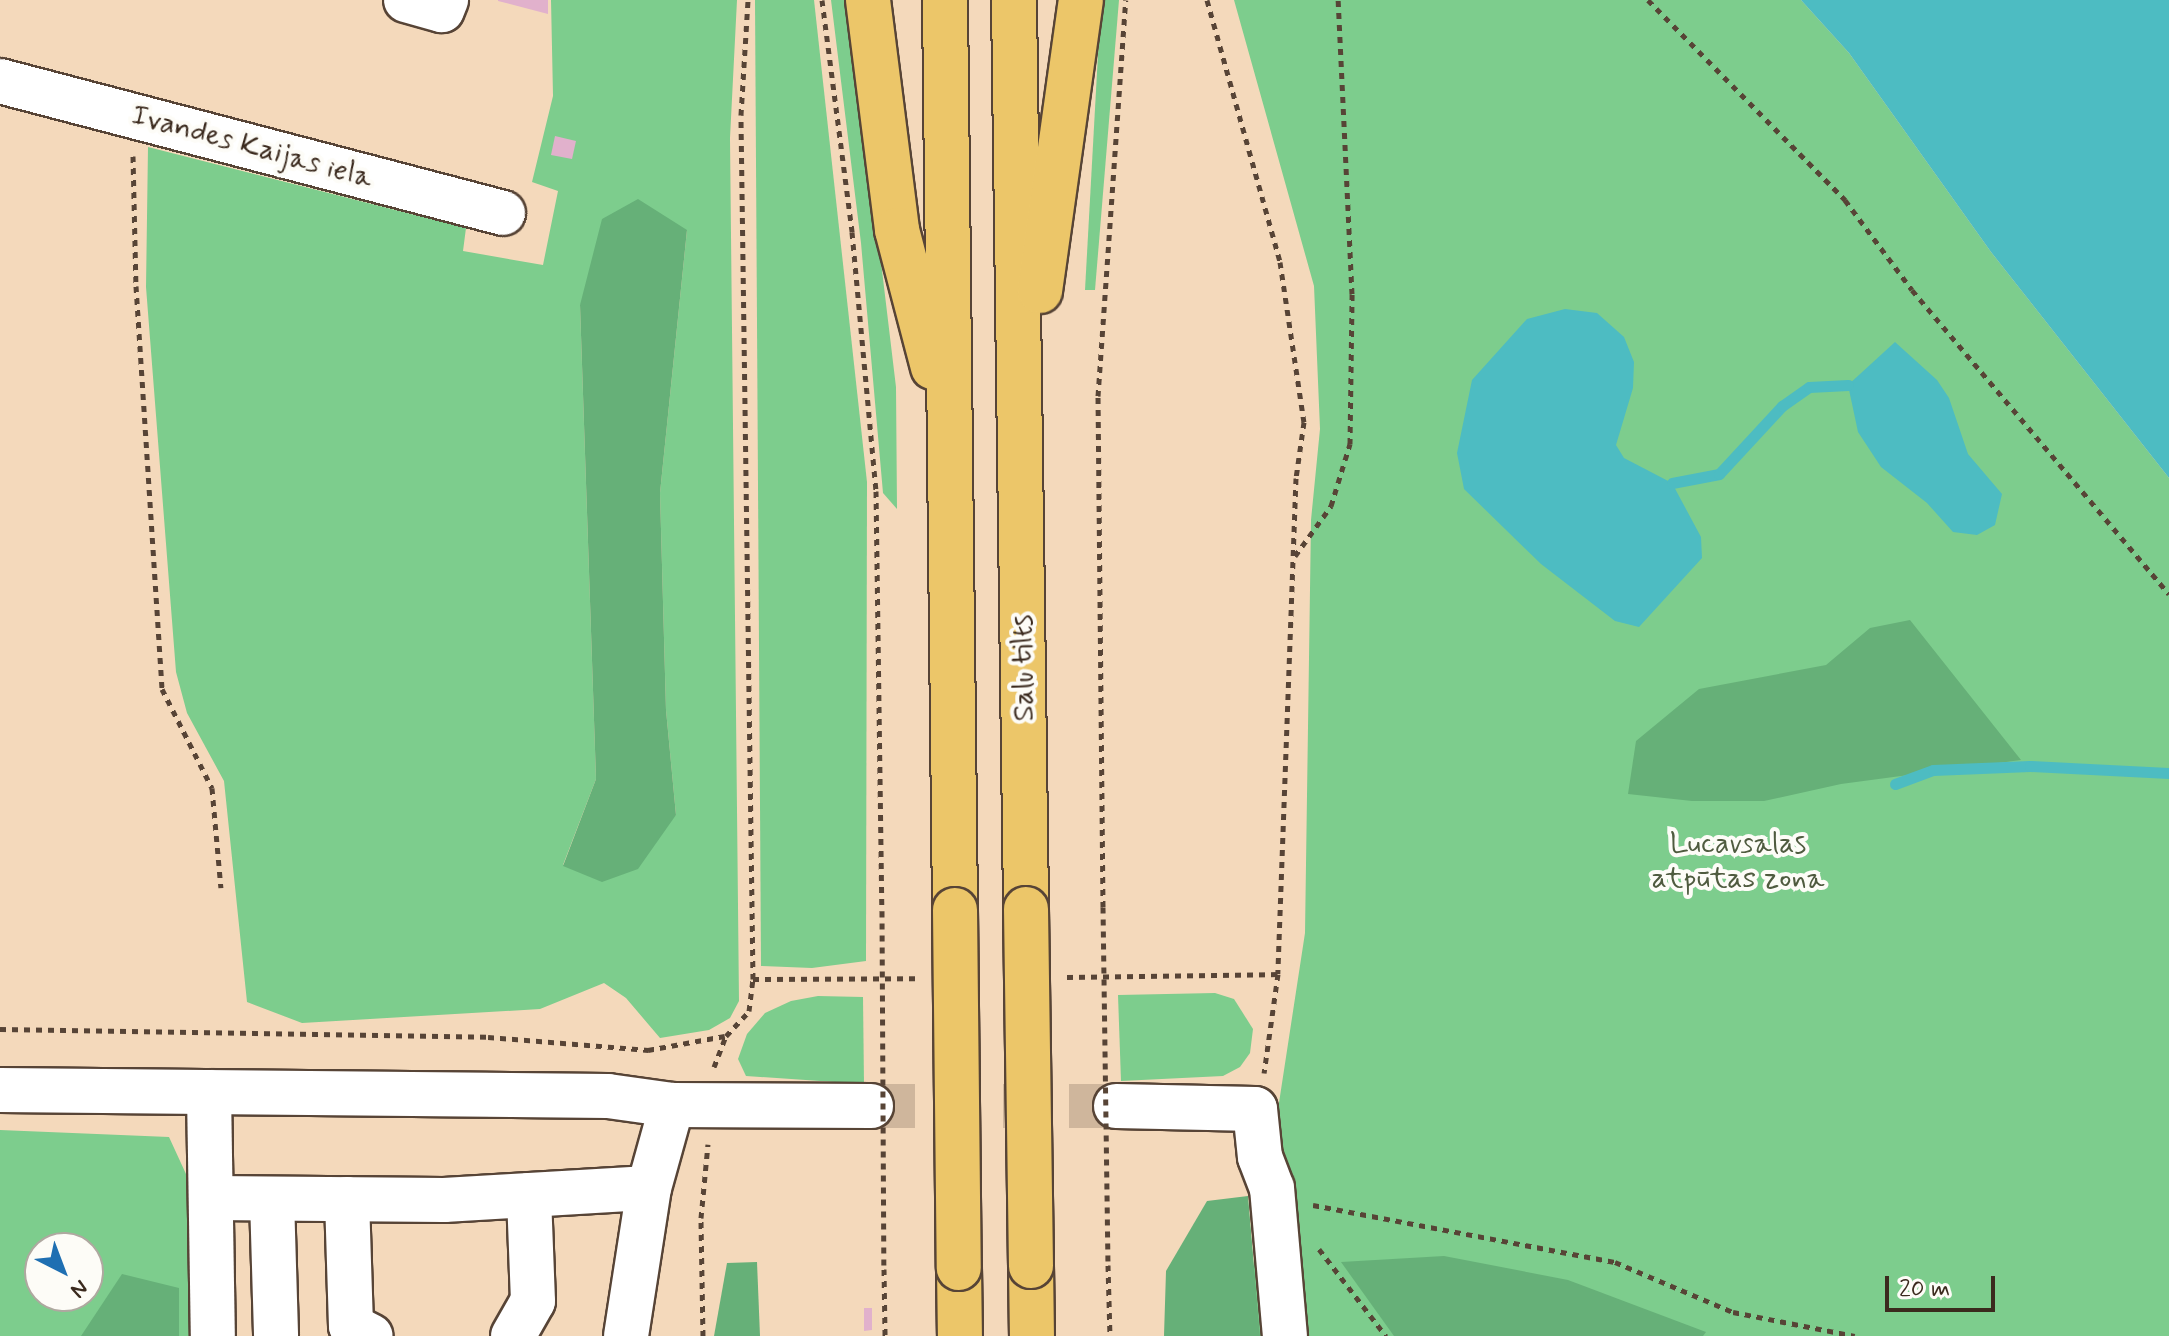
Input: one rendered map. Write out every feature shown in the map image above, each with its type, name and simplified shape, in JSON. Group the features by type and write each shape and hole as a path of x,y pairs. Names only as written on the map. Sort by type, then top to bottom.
{"highway":[{"path":"868,0 897,230 948,428"},
{"path":"945,0 960,1336"},
{"name":"Salu tilts","path":"1014,0 1032,1336"},
{"path":"1021,424 1081,0"}],"street":[{"path":"406,0 442,10 446,0"},
{"name":"Ivandes Kaijas iela","path":"0,81 503,213"},
{"path":"0,1090 608,1096 690,1105 871,1106"},
{"path":"209,1092 213,1336"},
{"path":"626,1336 649,1188 690,1105"},
{"path":"1116,1106 1255,1109 1260,1157 1272,1188 1285,1336"},
{"path":"212,1198 529,1195 649,1188"},
{"path":"513,1336 533,1301 529,1195"},
{"path":"272,1199 276,1336"},
{"path":"347,1199 351,1326 371,1336"}],"path":[{"path":"703,1336 701,1218 690,1105 726,1036 749,1011 753,979 741,115 748,0"},
{"path":"822,0 852,232 876,491 885,1336"},
{"path":"1110,1336 1098,396 1126,0"},
{"path":"1207,0 1280,262 1304,422 1294,559 1278,974 1273,1033 1255,1109"},
{"path":"1294,559 1331,506 1350,444 1352,294 1338,0"},
{"path":"1648,0 1845,200 1912,290 2169,594"},
{"path":"133,115 136,286 162,689 212,788 221,888"},
{"path":"1115,977 1278,974"},
{"path":"753,979 867,978"},
{"path":"0,1029 488,1037 648,1050 726,1036"},
{"path":"1272,1188 1315,1206 1375,1221 1471,1232 1615,1262 1733,1312 1855,1336"},
{"path":"1317,1246 1386,1336"}],"green space":[{"path":"551,0 737,0 730,138 739,1001 730,1018 709,1030 660,1038 626,998 604,983 540,1009 302,1023 247,1002 224,781 187,713 176,672 146,287 148,147 466,228 463,251 543,265 558,191 532,182 553,96","holes":["687,230 660,493 666,710 676,815 563,865 596,779 580,305"]},
{"path":"755,0 814,0 867,482 866,961 812,968 761,966"},
{"path":"831,0 849,0 854,37 896,387 897,509 883,493 861,243"},
{"path":"1101,0 1119,0 1095,290 1085,290"},
{"name":"Lucavsalas atpūtas zona","path":"1234,0 1801,0 1849,53 1991,252 2169,478 2169,1336 1251,1336 1250,1292 1305,933 1311,520 1320,429 1314,286"},
{"path":"638,199 687,230 660,493 666,710 676,815 638,869 602,882 563,866 596,779 580,305 602,219"},
{"path":"1910,620 2021,760 1841,784 1764,801 1692,801 1628,794 1636,741 1699,689 1826,665 1870,628"},
{"path":"1215,993 1234,999 1253,1029 1250,1053 1240,1067 1223,1076 1121,1081 1118,995"},
{"path":"818,996 863,997 864,1084 746,1076 738,1059 747,1034 765,1013 791,1001"},
{"path":"0,1130 169,1137 186,1174 201,1336 0,1336"},
{"path":"1248,1196 1260,1336 1164,1336 1166,1271 1207,1201"},
{"path":"1444,1256 1568,1280 1706,1332 1703,1336 1394,1336 1341,1262"},
{"path":"757,1262 760,1336 714,1336 727,1263"},
{"path":"122,1274 179,1288 179,1336 81,1336 97,1312 104,1312 104,1301"}],"water":[{"path":"1801,0 2169,0 2169,478 1991,252 1849,53"},
{"path":"1565,309 1597,313 1624,337 1634,362 1633,388 1616,445 1624,458 1672,483 1701,537 1702,558 1639,627 1615,621 1541,564 1464,489 1457,453 1472,380 1527,319"},
{"path":"1895,342 1937,380 1949,398 1968,454 2002,494 1995,525 1977,535 1953,532 1927,503 1881,467 1858,432 1848,385"}],"building":[{"path":"548,0 548,14 498,1"},
{"path":"555,136 576,141 572,159 551,155"},
{"path":"864,1308 872,1308 872,1330 864,1331"}],"waterway":[{"path":"1672,483 1719,474 1782,406 1809,387 1848,385"},
{"path":"1895,784 1933,770 2030,766 2169,773"}],"tunnel":[{"path":"871,1106 1116,1106"}]}
